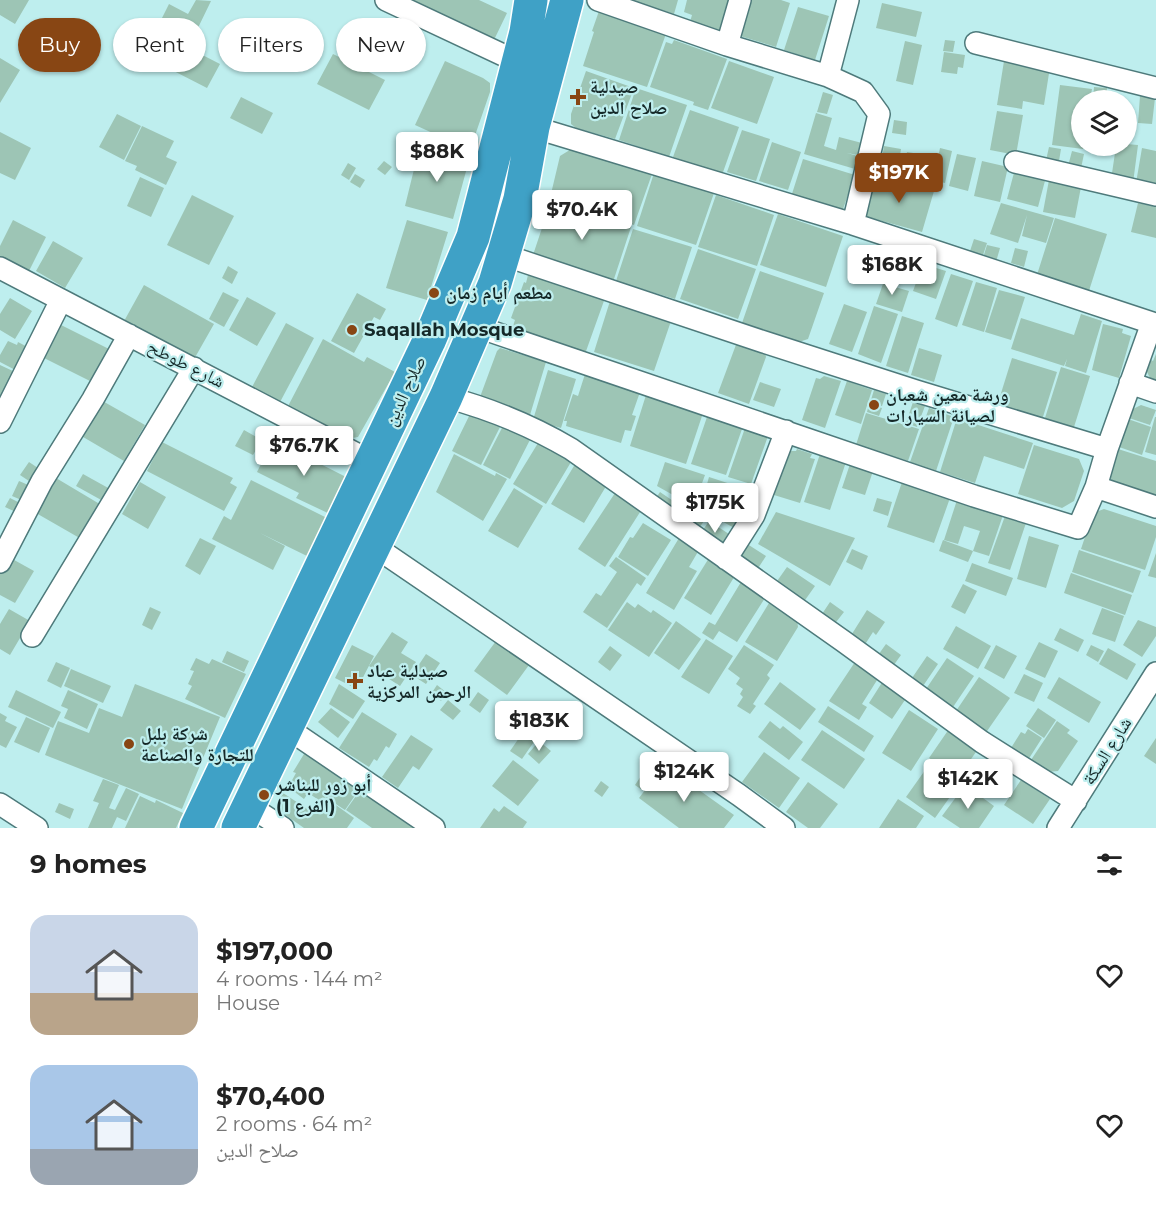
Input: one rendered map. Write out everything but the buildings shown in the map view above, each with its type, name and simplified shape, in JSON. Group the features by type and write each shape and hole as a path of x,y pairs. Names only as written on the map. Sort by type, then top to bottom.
{"highway":[{"name":"صلاح الدين","path":"196,828 429,341 473,237 518,62 531,0"},
{"path":"243,817 478,327 495,283 520,199 533,128 567,0"}],"street":[{"path":"386,0 518,62"},
{"path":"598,0 727,45 828,76 863,92 879,114 853,224"},
{"path":"727,45 740,0"},
{"path":"828,76 848,0"},
{"path":"976,43 1156,88"},
{"path":"478,327 974,496 1078,528 1096,487 1107,449 1152,323 853,224 533,128"},
{"path":"1015,162 1156,195"},
{"path":"504,255 796,353 1107,449"},
{"name":"شارع طوطح","path":"0,268 372,462"},
{"path":"0,422 62,300"},
{"path":"0,562 42,481 93,399 129,335"},
{"path":"32,636 194,368"},
{"path":"1130,383 1156,392"},
{"path":"446,397 504,416 542,432 572,449 982,742 1076,801"},
{"path":"726,559 754,515 786,431"},
{"path":"1096,487 1156,507"},
{"path":"374,546 784,828"},
{"name":"شارع السكة","path":"1058,828 1156,673"},
{"path":"286,728 434,828"},
{"path":"6,815 37,828"},
{"path":"243,817 283,828"}],"place":[{"name":"صيدلية صلاح الدين","path":"578,97"},
{"name":"مطعم أيام زمان","path":"434,293"},
{"name":"Saqallah Mosque","path":"352,330"},
{"name":"ورشة معين شعبان لصيانة السيارات","path":"874,405"},
{"name":"صيدلية عباد الرحمن المركزية","path":"355,681"},
{"name":"شركة بلبل للتجارة والصناعة","path":"129,744"},
{"name":"أبو زور للبناشر (الفرع 1)","path":"264,795"}]}
